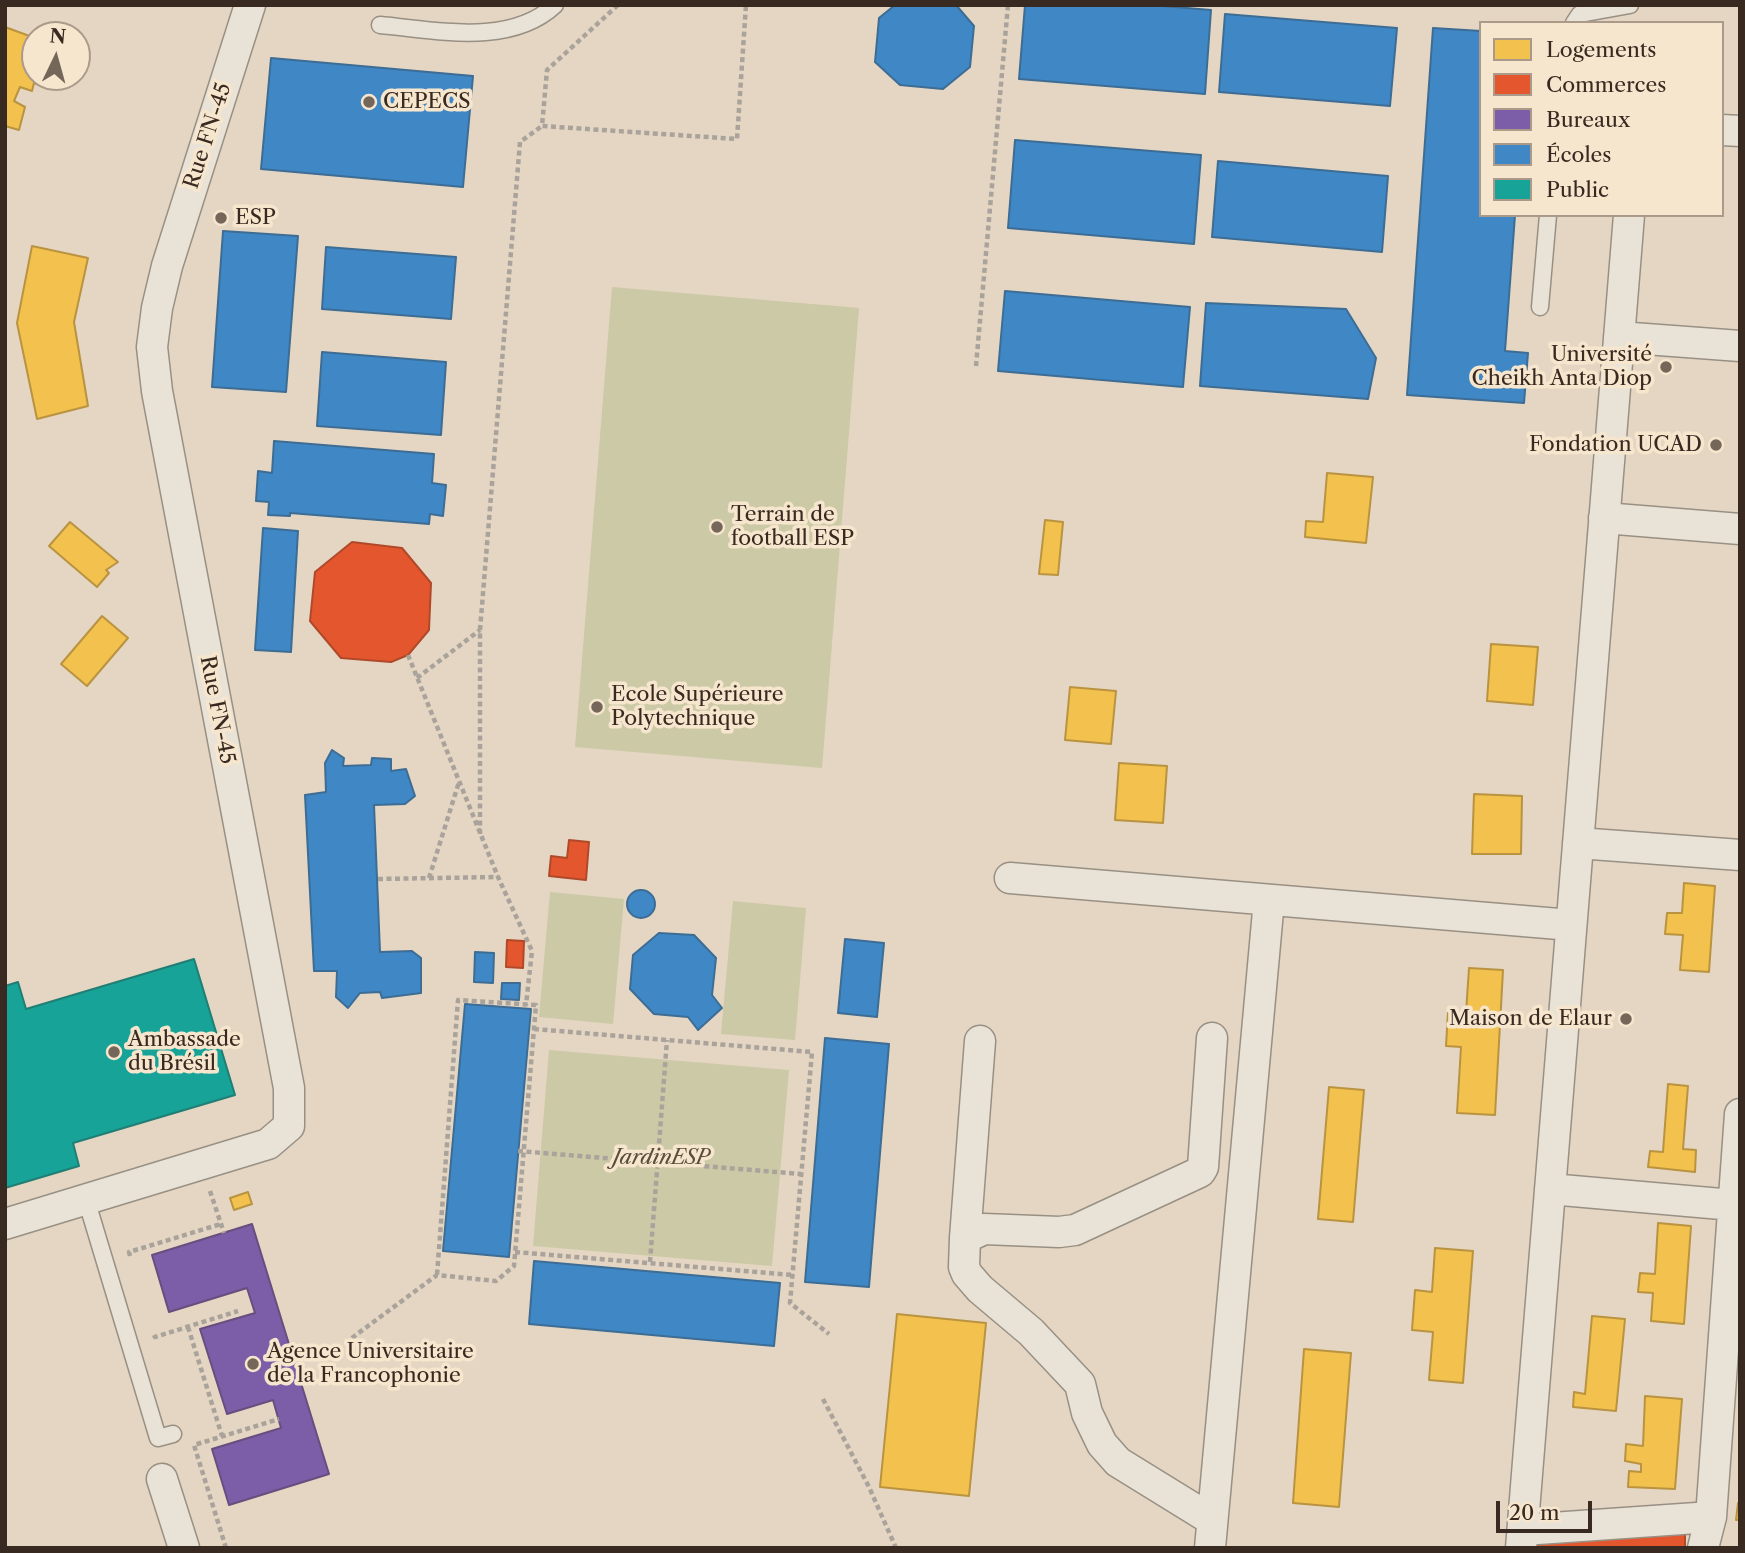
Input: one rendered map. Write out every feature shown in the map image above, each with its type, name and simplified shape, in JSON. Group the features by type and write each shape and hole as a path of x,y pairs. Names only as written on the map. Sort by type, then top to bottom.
{"street":[{"name":"Rue FN-45","path":"5,1224 268,1144 289,1126 289,1088 157,391 152,347 157,308 167,266 250,5"},
{"path":"1629,217 1522,1539 1711,1517"},
{"path":"1619,337 1740,346"},
{"path":"1605,518 1740,529"},
{"path":"1578,843 1740,855"},
{"path":"1010,878 1572,925"},
{"path":"1211,1534 1269,900"},
{"path":"965,1238 984,1229 1059,1233 1075,1230 1199,1172 1203,1167 1212,1038"},
{"path":"980,1041 965,1238 964,1267 967,1274 980,1289 1031,1332 1080,1384 1087,1413 1102,1444 1118,1462 1211,1534"},
{"path":"1703,1548 1711,1517 1740,1114"},
{"path":"1550,1189 1733,1205"},
{"path":"162,1479 184,1548"}],"lane":[{"path":"380,25 459,32 509,30 555,5"},
{"path":"1575,21 1580,14 1630,5"},
{"path":"1540,307 1548,217"},
{"path":"86,1199 158,1438 173,1434"}],"path":[{"path":"542,126 547,71 618,5"},
{"path":"480,834 480,630 520,142 542,126 737,139 746,5"},
{"path":"975,366 1008,5"},
{"path":"417,678 480,630"},
{"path":"408,654 480,834 532,951 526,1005"},
{"path":"429,878 459,782"},
{"path":"377,879 498,877"},
{"path":"345,1343 437,1275 496,1281 514,1266 521,1151 536,1006 458,1000 437,1275"},
{"path":"534,1029 812,1052 790,1303 829,1334"},
{"path":"650,1262 667,1040"},
{"path":"521,1151 801,1174"},
{"path":"199,1164 224,1233"},
{"path":"132,1264 129,1252 221,1224"},
{"path":"515,1252 793,1275"},
{"path":"151,1325 155,1337 238,1311"},
{"path":"188,1327 222,1436"},
{"path":"823,1399 869,1487 896,1548"},
{"path":"226,1548 194,1445 279,1419"}],"green space":[{"name":"Terrain de football ESP","path":"612,287 859,308 822,768 575,747"},
{"path":"550,892 624,899 613,1024 539,1017"},
{"path":"733,901 806,908 795,1040 721,1034"},
{"name":"JardinESP","path":"549,1050 789,1070 772,1266 533,1246"}],"building: Logements":[{"path":"5,27 21,33 21,87 14,101 25,107 19,130 5,126"},
{"path":"32,246 88,258 74,322 88,406 37,419 17,323"},
{"path":"1327,473 1373,477 1366,543 1305,537 1306,521 1323,522"},
{"path":"1045,520 1063,522 1058,575 1039,574"},
{"path":"70,522 118,562 106,570 109,573 97,587 49,546"},
{"path":"102,616 128,638 87,686 61,664"},
{"path":"1491,644 1538,647 1533,705 1487,701"},
{"path":"1070,687 1116,691 1111,744 1065,740"},
{"path":"1119,763 1167,766 1163,823 1115,820"},
{"path":"1474,794 1522,796 1521,854 1472,854"},
{"path":"1684,883 1715,886 1709,972 1680,970 1683,935 1665,934 1667,913 1682,913"},
{"path":"1469,968 1503,970 1495,1115 1457,1113 1461,1047 1446,1046 1448,1012 1466,1013"},
{"path":"1668,1084 1688,1086 1683,1149 1696,1150 1695,1172 1648,1167 1650,1151 1663,1152"},
{"path":"1329,1087 1364,1090 1353,1222 1318,1219"},
{"path":"248,1192 252,1204 234,1210 230,1198"},
{"path":"1658,1223 1691,1226 1684,1324 1651,1321 1653,1293 1638,1292 1640,1273 1655,1274"},
{"path":"1435,1248 1473,1251 1463,1383 1429,1380 1433,1332 1412,1330 1415,1290 1432,1292"},
{"path":"897,1314 986,1323 969,1496 880,1487"},
{"path":"1592,1316 1625,1319 1616,1411 1573,1407 1574,1392 1585,1394"},
{"path":"1304,1349 1351,1353 1339,1507 1293,1503"},
{"path":"1645,1396 1682,1399 1675,1489 1628,1487 1629,1471 1641,1472 1641,1464 1625,1461 1626,1444 1643,1446"},
{"path":"1738,1503 1740,1520 1736,1520"}],"building: Commerces":[{"path":"352,542 402,548 431,583 429,630 408,655 391,662 341,658 310,621 315,572"},
{"path":"569,840 589,842 586,880 549,876 551,856 567,858"},
{"path":"507,940 524,941 523,968 506,967"},
{"path":"1685,1522 1685,1548 1529,1548 1531,1535"}],"building: Bureaux":[{"name":"Agence Universitaire de la Francophonie","path":"252,1224 329,1474 229,1505 212,1449 281,1428 273,1400 227,1414 200,1329 255,1313 247,1288 169,1312 152,1255"}],"building: Écoles":[{"path":"895,5 956,5 974,26 970,67 943,89 900,85 875,62 879,18"},
{"path":"1025,5 1151,5 1211,10 1205,94 1019,79"},
{"path":"1225,14 1397,28 1390,106 1219,92"},
{"path":"1433,28 1479,31 1479,217 1515,217 1505,351 1528,353 1524,403 1407,395"},
{"name":"CEPECS","path":"271,58 473,76 463,187 261,169"},
{"path":"1015,140 1201,155 1194,244 1008,228"},
{"path":"1218,161 1388,176 1382,252 1212,237"},
{"path":"223,231 298,236 286,392 212,387"},
{"path":"326,247 456,257 451,319 322,309"},
{"path":"1005,291 1190,307 1183,387 998,371"},
{"path":"1206,303 1346,309 1376,358 1368,399 1200,386"},
{"path":"322,352 446,362 441,435 317,426"},
{"path":"274,441 434,454 432,483 446,485 443,516 430,514 429,524 290,513 290,516 268,515 269,502 256,501 258,471 272,473"},
{"path":"263,528 298,531 291,652 255,650"},
{"path":"332,750 344,758 343,766 371,765 372,758 391,759 391,771 406,769 415,796 405,804 374,805 380,952 412,951 421,958 421,993 382,998 380,992 360,993 348,1008 336,997 337,971 314,971 305,795 326,792 325,763"},
{"path":"641,890 651,894 655,904 651,914 641,918 631,914 627,904 631,894"},
{"path":"659,933 694,935 716,958 712,995 722,1008 698,1030 688,1017 654,1014 630,989 633,955"},
{"path":"845,939 884,943 877,1017 838,1013"},
{"path":"475,952 494,953 493,983 474,982"},
{"path":"502,983 520,983 519,1000 501,999"},
{"path":"465,1004 531,1009 509,1257 443,1251"},
{"path":"825,1038 889,1044 869,1287 805,1282"},
{"path":"534,1261 780,1283 774,1346 529,1324"}],"building: Public":[{"name":"Ambassade du Brésil","path":"194,959 235,1095 73,1143 79,1166 5,1188 5,986 18,982 26,1009"}],"place":[{"name":"CEPECS","path":"369,102"},
{"name":"ESP","path":"221,218"},
{"name":"Université Cheikh Anta Diop","path":"1666,367"},
{"name":"Fondation UCAD","path":"1716,445"},
{"name":"Terrain de football ESP","path":"717,527"},
{"name":"Ecole Supérieure Polytechnique","path":"597,707"},
{"name":"Maison de Elaur","path":"1626,1019"},
{"name":"Ambassade du Brésil","path":"114,1052"},
{"name":"Agence Universitaire de la Francophonie","path":"253,1364"}]}
